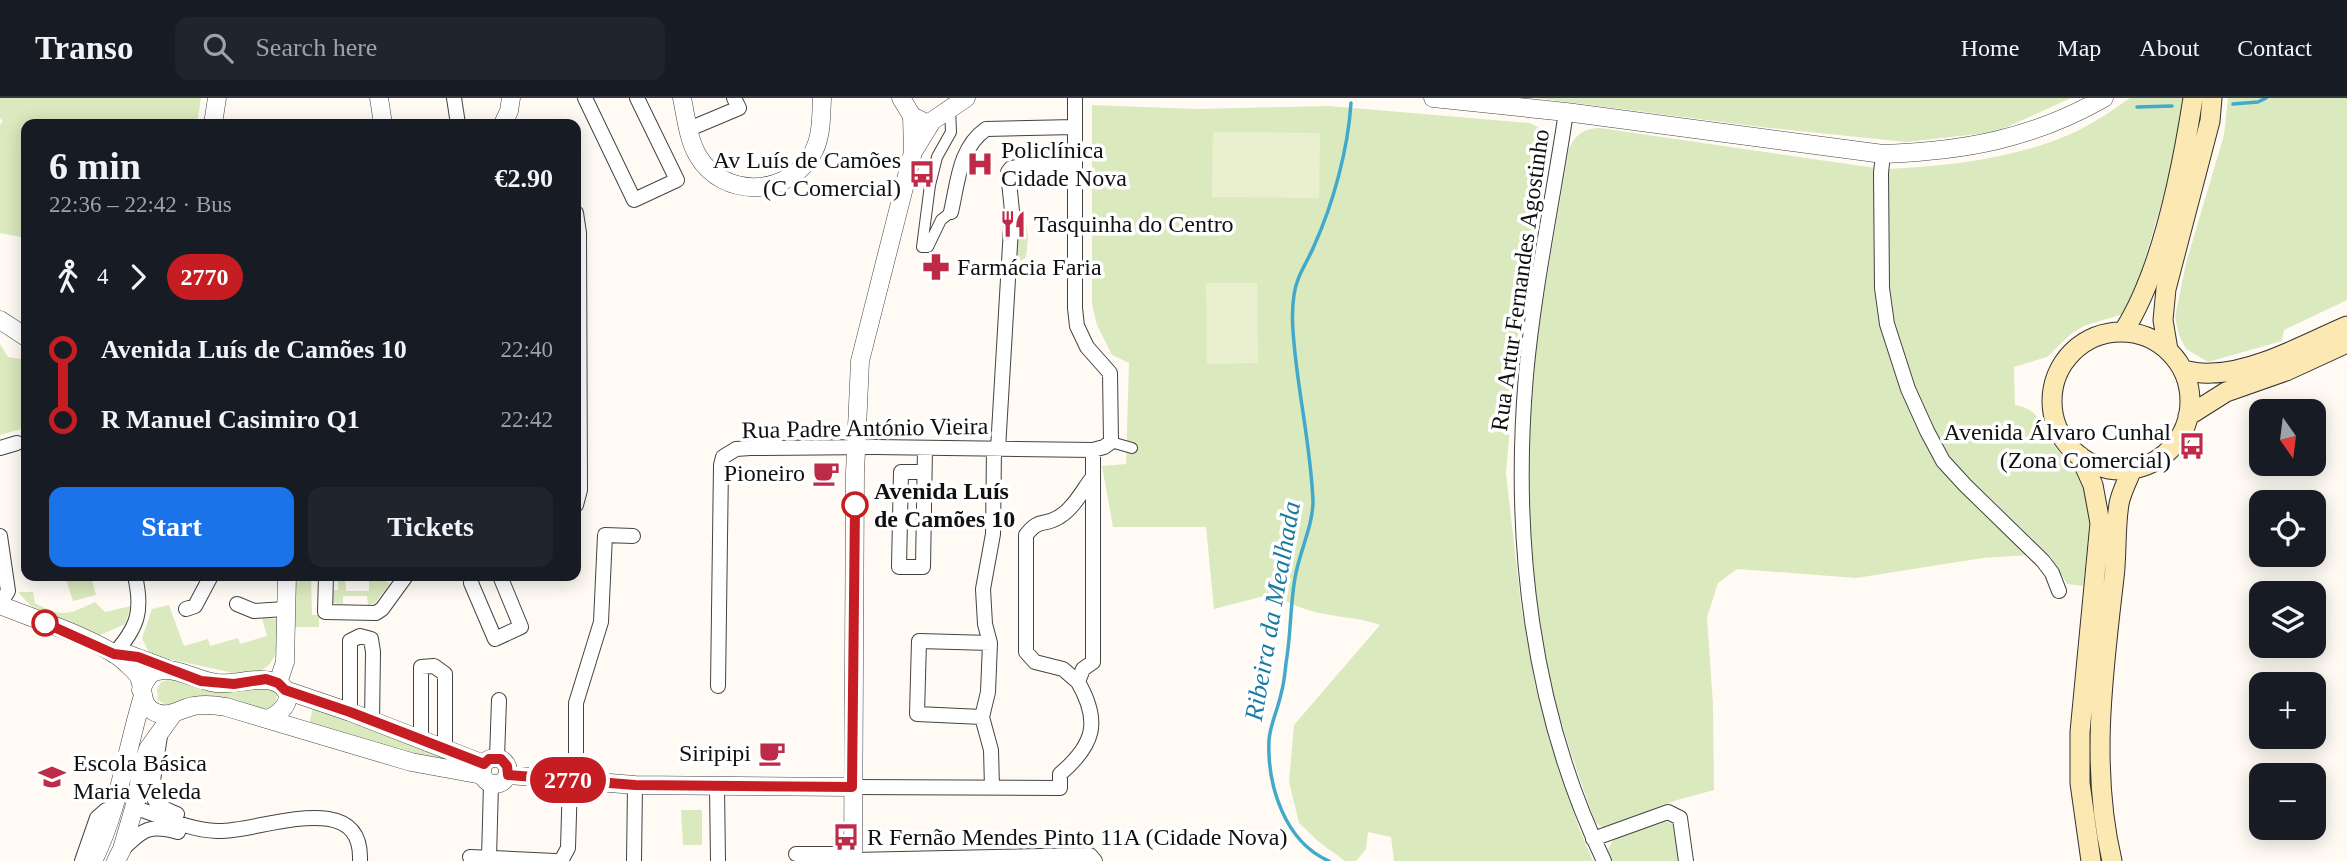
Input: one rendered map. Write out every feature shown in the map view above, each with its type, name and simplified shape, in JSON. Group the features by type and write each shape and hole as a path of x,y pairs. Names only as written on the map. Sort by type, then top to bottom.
{"main road":[{"path":"2123,332 2138,308 2163,235 2185,150 2193,98"},
{"path":"2168,350 2163,320 2166,289 2210,121 2213,98"},
{"path":"2183,370 2209,374 2231,371 2276,356 2347,326"},
{"path":"2123,332 2139,334 2168,350 2183,370 2191,393 2188,416 2178,439 2168,451 2152,462 2132,468 2105,467 2081,456 2068,446 2054,417 2052,401 2054,386 2063,364 2079,346 2100,335 2123,332"},
{"path":"2188,416 2226,392 2287,370 2347,343"},
{"path":"2081,456 2093,485 2100,523 2080,732 2080,783 2091,861"},
{"path":"2112,861 2103,808 2101,709 2116,562 2119,502 2132,468"}],"street":[{"path":"214,119 217,98"},
{"path":"379,98 382,119"},
{"path":"453,98 457,119"},
{"path":"505,119 511,98"},
{"path":"585,98 634,200 677,180 637,98"},
{"path":"682,98 698,155 707,168 732,184 750,188 765,187 795,174 812,154 821,125 822,98"},
{"path":"689,129 738,108 734,98"},
{"path":"853,858 855,447 859,360 913,152 912,116 901,98"},
{"path":"913,152 932,121 965,98"},
{"path":"1074,98 1077,326 1087,347 1110,373 1111,442 1132,448"},
{"path":"1433,98 1566,112 1883,154 1932,152 1985,144 2045,126 2104,98"},
{"path":"950,109 951,132 937,157 930,185 922,247 928,247 941,220 951,212 962,157 975,137 986,129 1075,127"},
{"name":"Rua Artur Fernandes Agostinho","path":"1566,112 1526,372 1521,498 1528,594 1536,653 1555,732 1593,839 1604,861"},
{"path":"912,116 922,121 932,121"},
{"path":"1883,154 1882,288 1887,324 1909,390 1943,461 2043,561 2052,573 2059,591"},
{"path":"992,787 991,750 982,717 988,692 990,643 985,624 983,589 993,534 996,449 1007,302 1012,211 1008,172 1016,167 1075,168"},
{"path":"0,320 21,334"},
{"name":"Rua Padre António Vieira","path":"718,686 720,465 723,457 736,449 750,448 1093,450 1111,442"},
{"path":"0,448 17,443"},
{"path":"925,448 925,472 923,567 900,566 901,471 925,472"},
{"path":"1077,682 1083,669 1094,662 1093,450"},
{"path":"0,536 8,591 0,605 114,654 136,673 142,695 150,709 158,713 173,713 191,706 209,704 226,707 411,762 489,770 507,766 508,775 635,785 717,787 1060,788 1060,774 1087,747 1092,725 1088,699 1077,682 1063,669 1035,662 1026,652 1026,535 1035,523 1060,516 1092,478"},
{"path":"561,861 568,848 576,703 601,622 605,535 633,536"},
{"path":"114,654 135,627 140,602 136,581"},
{"path":"186,609 195,606 208,581"},
{"path":"267,719 279,715 288,698 282,686 287,581"},
{"path":"326,581 325,612 376,613 402,581"},
{"path":"471,581 495,639 521,627 502,581"},
{"path":"236,604 254,611 285,609"},
{"path":"350,712 350,641 360,636 371,639 373,652 372,720"},
{"path":"982,717 916,715 919,641 990,643"},
{"path":"114,654 127,654 201,681 234,684 266,679 489,770"},
{"path":"421,740 421,667 433,666 445,674 445,750"},
{"path":"93,861 113,807 146,678 156,671 167,670"},
{"path":"489,858 489,770 499,699"},
{"path":"119,855 137,798 141,770 148,749 173,713"},
{"path":"160,735 152,789 154,800 164,809 203,823 237,822 257,828"},
{"path":"634,861 635,785"},
{"path":"717,787 718,861"},
{"path":"139,809 204,830 219,832 257,828 312,816 334,819 354,832 359,845 360,861"},
{"path":"82,861 97,818 106,810"},
{"path":"1593,839 1668,812 1680,818 1686,861"},
{"path":"119,855 138,834 152,827 186,835 217,838 241,836 257,828"},
{"path":"796,854 853,858 1090,855 1095,861"},
{"path":"470,857 555,861"}],"green space":[{"path":"0,98 201,98 198,119 21,119 21,237 0,233 0,125 3,121 0,118"},
{"path":"1536,98 2071,98 1996,132 1906,142 1761,127"},
{"path":"2130,98 2185,98 2170,175 2130,309 2126,313 2084,326 2072,333 2047,357 2014,367 2015,405 2030,410 2040,420 2057,450 2078,474 2086,492 2090,532 2083,586 2067,584 2051,557 1950,459 1911,383 1888,306 1887,169 1958,163 2031,148 2082,128"},
{"path":"2228,98 2347,98 2347,300 2284,330 2282,341 2208,362 2186,349 2175,317 2186,263 2224,135"},
{"path":"1092,105 1195,109 1329,106 1530,123 1543,130 1547,142 1520,311 1506,473 1521,605 1535,685 1579,828 1593,861 1394,861 1391,837 1368,832 1366,849 1356,861 1345,861 1299,823 1289,782 1294,725 1380,625 1311,611 1272,594 1214,609 1206,527 1113,527 1102,466 1126,464 1129,363 1112,355 1097,325 1092,304"},
{"path":"1600,128 1875,168 1878,292 1917,423 2030,555 1983,558 1856,578 1737,569 1718,583 1707,617 1713,704 1714,790 1677,800 1606,828 1595,822 1566,736 1548,671 1534,586 1528,480 1528,439 1535,357 1568,153 1579,134"},
{"path":"1213,132 1320,133 1319,198 1212,197"},
{"path":"1019,220 1026,223 1028,238 1026,257 1021,261 1016,248"},
{"path":"1206,283 1257,283 1258,363 1207,364"},
{"path":"0,344 8,357 21,359 21,429 0,435"},
{"path":"67,581 92,581 96,595 73,601"},
{"path":"311,581 312,615 319,615 319,627 295,627 296,582"},
{"path":"338,581 345,581 346,591 369,591 369,581 386,581 390,584 374,604 368,605 367,596 343,596 343,604 333,603 329,600 329,590 338,590"},
{"path":"18,592 33,592 35,603 59,613 71,612 95,602 105,612 131,606 125,624 98,636 30,605"},
{"path":"169,605 184,646 208,639 210,646 238,638 240,644 267,636 262,618 277,619 274,657 263,669 243,675 150,655 142,638 152,609"},
{"path":"170,679 218,691 268,689 277,694 275,706 271,710 166,705 158,700 157,689 161,682"},
{"path":"313,708 347,718 455,762 454,766 309,724"},
{"path":"681,810 702,810 702,845 683,845"},
{"path":"1663,820 1675,825 1682,861 1601,861 1610,858 1608,849 1614,839"}],"waterway":[{"name":"Ribeira da Mealhada","path":"2233,104 2258,102 2266,98"},
{"name":"Ribeira da Mealhada","path":"1329,861 1301,841 1282,811 1271,776 1269,740 1284,682 1295,578 1311,520 1313,501 1294,339 1294,295 1333,195 1347,139 1351,103"},
{"name":"Ribeira da Mealhada","path":"2137,107 2172,106"}],"bus line":[{"name":"2770","path":"45,623 114,654 138,657 201,681 234,684 266,679 278,683 285,690 484,764 489,759 501,759 507,766 508,775 635,785 852,787 855,505"}],"place":[{"name":"Policlínica Cidade Nova","path":"980,164"},
{"name":"Av Luís de Camões (C Comercial)","path":"922,174"},
{"name":"Tasquinha do Centro","path":"1013,224"},
{"name":"Farmácia Faria","path":"936,267"},
{"name":"Avenida Álvaro Cunhal (Zona Comercial)","path":"2192,446"},
{"name":"Pioneiro","path":"826,473"},
{"name":"Avenida Luís de Camões 10","path":"855,505"},
{"name":"Siripipi","path":"772,753"},
{"name":"Escola Básica Maria Veleda","path":"52,777"},
{"name":"R Fernão Mendes Pinto 11A (Cidade Nova)","path":"846,837"}]}
